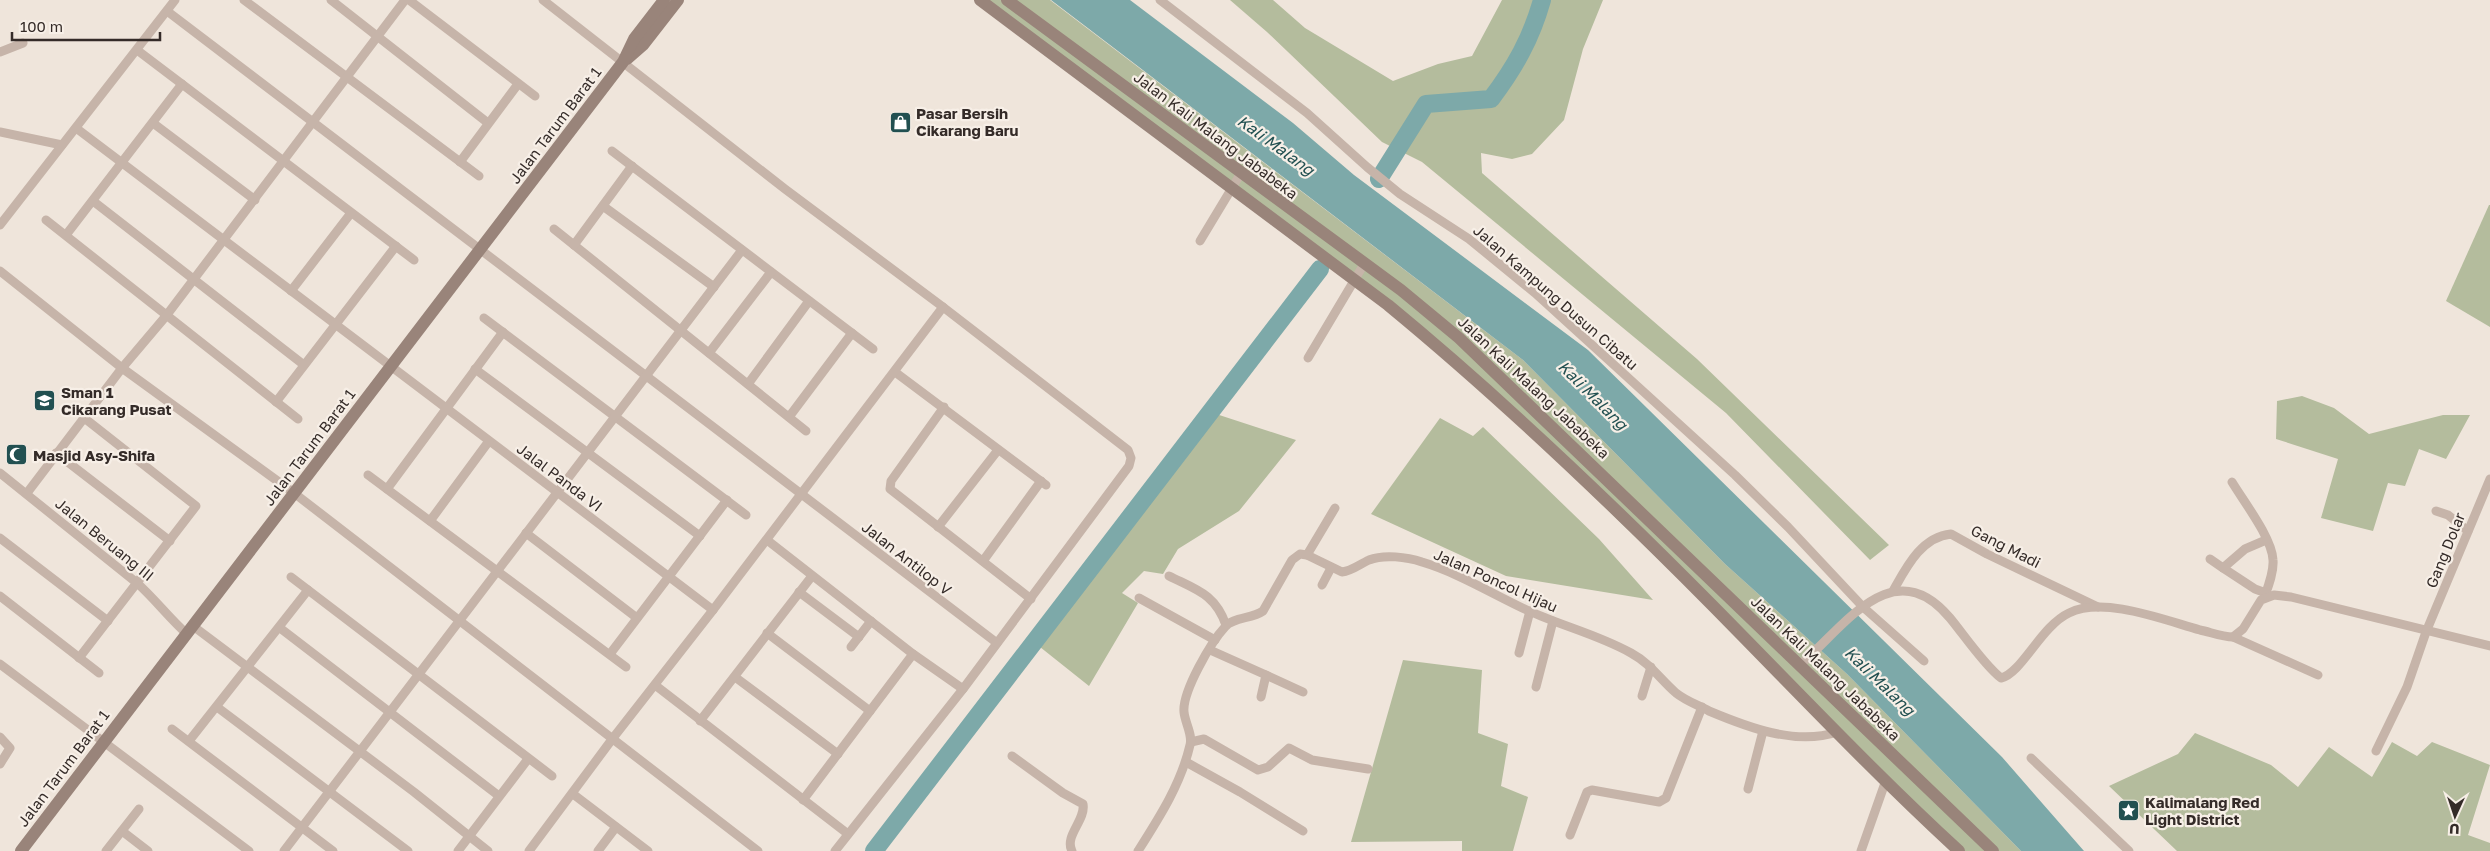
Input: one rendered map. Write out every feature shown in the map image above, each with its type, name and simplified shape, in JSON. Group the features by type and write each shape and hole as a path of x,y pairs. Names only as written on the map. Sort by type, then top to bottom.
{"main road":[{"name":"Jalan Tarum Barat 1","path":"21,851 623,62 634,39 664,0"},
{"name":"Jalan Tarum Barat 1","path":"623,62 643,46 678,0"},
{"path":"980,0 1350,277 1446,353 1691,583 1885,783 1959,851"},
{"name":"Jalan Kali Malang Jababeka","path":"1007,0 1359,261 1459,338 1629,499 1993,851"},
{"path":"1617,512 1629,499"}],"street":[{"path":"0,225 175,0"},
{"path":"246,0 479,176"},
{"path":"332,0 488,123"},
{"path":"27,493 122,368 166,316 407,0 535,96"},
{"path":"543,0 785,189 943,307 1128,450 1130,454 1129,466 1031,599 963,689 835,851"},
{"name":"Jalan Kampung Dusun Cibatu","path":"1160,0 1307,113 1366,167 1400,194 1469,239 1535,292 1735,475 1788,527 1862,607 1924,661"},
{"name":"Jalan Antilop V","path":"167,11 802,493 996,643"},
{"path":"0,52 24,42"},
{"path":"136,50 414,260"},
{"path":"66,235 182,84"},
{"path":"460,162 518,84"},
{"path":"153,122 255,200"},
{"name":"Jalal Panda VI","path":"76,128 713,610"},
{"path":"0,132 62,145"},
{"path":"612,151 872,349"},
{"path":"574,245 632,166"},
{"path":"1200,241 1241,173"},
{"path":"93,201 304,365"},
{"path":"603,206 714,287"},
{"path":"291,291 352,213"},
{"path":"46,220 298,419"},
{"path":"554,229 806,431"},
{"path":"276,402 396,246"},
{"path":"284,851 742,250"},
{"path":"1308,358 1359,261"},
{"path":"0,271 122,368 294,493 758,851"},
{"path":"709,353 771,272"},
{"path":"748,384 809,302"},
{"path":"529,851 612,738 767,540 943,307"},
{"path":"484,318 746,515"},
{"path":"387,489 502,332"},
{"path":"789,417 852,333"},
{"path":"475,369 700,536"},
{"path":"895,372 1043,483 983,560"},
{"path":"944,407 889,485 891,492 983,560 1031,599"},
{"path":"79,658 196,508 195,503 84,417"},
{"path":"430,521 490,441"},
{"path":"938,527 998,450"},
{"path":"56,453 170,541"},
{"name":"Jalan Beruang III","path":"0,473 156,599 174,623 190,630 248,668 488,851"},
{"path":"368,475 626,667"},
{"name":"Gang Dolar","path":"2376,751 2407,687 2426,632 2490,479"},
{"path":"2232,482 2266,540 2272,555 2273,565 2265,595 2243,628 2233,637"},
{"path":"610,654 726,500"},
{"path":"1307,554 1335,508"},
{"path":"2436,511 2448,515 2468,531"},
{"path":"526,533 637,618"},
{"name":"Gang Madi","path":"1893,591 1918,552 1924,546 1951,534 1987,554 2098,607"},
{"path":"0,538 108,621"},
{"path":"767,540 913,654 963,689"},
{"path":"2223,568 2245,549 2266,540"},
{"path":"1138,851 1173,793 1186,762 1191,742 1184,704 1188,691 1215,640 1226,625 1257,615 1263,611 1292,560 1300,554 1307,554 1331,568 1322,585"},
{"name":"Jalan Poncol Hijau","path":"1331,568 1348,571 1370,560 1380,558 1421,561 1530,611 1629,652 1651,667 1676,693 1747,727 1763,731 1823,736 1837,732"},
{"path":"2210,559 2265,595 2278,595 2307,600 2426,632 2490,646"},
{"path":"700,721 812,576"},
{"path":"1169,576 1205,593 1220,609 1226,625"},
{"path":"291,577 552,776"},
{"path":"189,741 280,628 308,590"},
{"path":"1800,665 1849,616 1862,607 1893,591 1910,590 1928,596 1946,613 2003,678 2016,668 2045,631 2057,620 2072,612 2098,607 2110,607 2233,637 2318,674"},
{"path":"799,592 859,637"},
{"path":"0,596 99,673"},
{"path":"1139,598 1215,640"},
{"path":"1519,653 1530,611"},
{"path":"851,647 870,621"},
{"path":"1536,687 1553,621"},
{"path":"280,628 499,796"},
{"path":"767,633 870,711"},
{"path":"1210,650 1303,692"},
{"path":"803,800 913,654"},
{"path":"0,664 249,851"},
{"path":"1642,696 1651,667"},
{"path":"1261,697 1266,674"},
{"path":"735,676 838,754"},
{"path":"655,685 848,834"},
{"path":"217,706 408,851"},
{"path":"1570,835 1587,792 1592,790 1659,802 1666,798 1702,707"},
{"path":"172,729 333,851"},
{"path":"1748,788 1763,731"},
{"path":"0,737 10,748 0,764"},
{"path":"1191,742 1204,739 1258,770 1268,767 1289,748 1312,760 1368,769"},
{"path":"1012,756 1063,793 1083,804 1084,807 1070,841 1072,851"},
{"path":"2031,758 2129,851"},
{"path":"458,851 528,759"},
{"path":"1186,762 1240,792 1303,831"},
{"path":"1861,851 1885,783"},
{"path":"572,794 648,851"},
{"path":"106,851 139,809"},
{"path":"598,851 616,827"},
{"path":"122,831 148,851"}],"green space":[{"path":"980,0 1050,0 1523,360 1725,564 1847,674 2021,851 1959,851 1446,353"},
{"path":"1230,0 1273,0 1305,28 1393,81 1438,64 1472,56 1502,0 1603,0 1583,49 1564,120 1532,154 1512,159 1481,153 1482,173 1697,359 1889,545 1870,560 1726,413 1422,162 1382,142 1267,32"},
{"path":"2490,205 2490,327 2446,301"},
{"path":"2302,396 2334,408 2369,434 2443,415 2470,415 2446,459 2419,449 2405,486 2388,483 2373,531 2321,518 2338,459 2276,439 2277,401"},
{"path":"1210,412 1296,440 1239,511 1178,549 1163,574 1144,571 1122,593 1138,603 1089,686 1035,643"},
{"path":"1440,418 1473,436 1483,427 1599,539 1653,600 1506,576 1371,514"},
{"path":"1403,660 1482,670 1478,733 1508,744 1501,786 1528,797 1513,851 1462,851 1462,841 1351,842"},
{"path":"2195,733 2271,765 2298,787 2329,747 2372,777 2392,742 2417,756 2432,742 2490,765 2468,835 2490,843 2490,851 2177,851 2109,786 2178,754"}],"water":[{"name":"Kali Malang","path":"1051,0 1130,0 1293,123 1354,175 1588,350 2002,757 2084,851 2021,851 1847,674 1725,564 1523,360"}],"waterway":[{"path":"1379,179 1426,104 1491,99 1508,76 1521,52 1533,27 1542,0"},
{"path":"874,851 1320,269"}],"place":[{"name":"Pasar Bersih Cikarang Baru","path":"900,122"},
{"name":"Sman 1 Cikarang Pusat","path":"45,401"},
{"name":"Masjid Asy-Shifa","path":"17,455"},
{"name":"Kalimalang Red Light District","path":"2129,811"}]}
